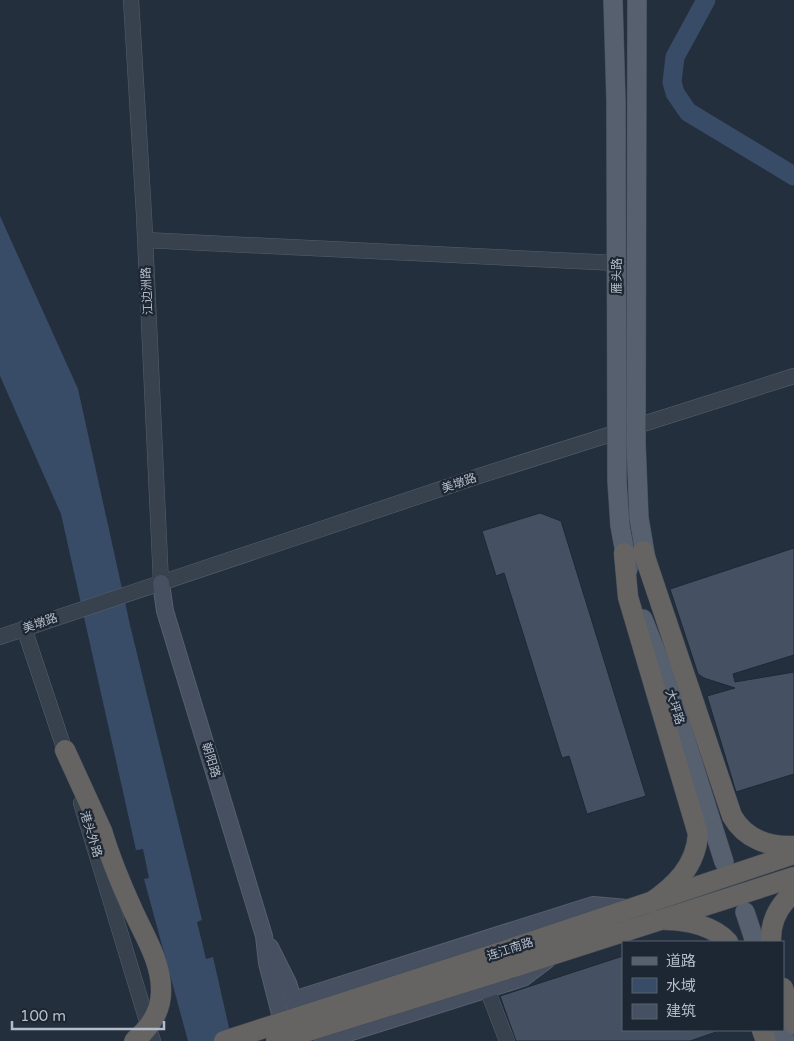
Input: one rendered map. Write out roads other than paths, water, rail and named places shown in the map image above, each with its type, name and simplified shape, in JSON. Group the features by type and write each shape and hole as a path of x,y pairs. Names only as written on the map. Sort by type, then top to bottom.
{"highway":[{"path":"644,551 732,816 739,827 760,841 775,845 794,846"},
{"path":"624,552 628,597 698,834 693,860 681,877 647,911 705,928 726,941"},
{"path":"65,750 102,831 118,877 160,976 162,990 157,1012 147,1030 134,1041"},
{"name":"连江南路","path":"276,1041 647,911 794,854"},
{"name":"连江南路","path":"224,1041 510,959 555,954 647,911 794,878"},
{"path":"770,941 775,917 783,903 794,892"},
{"path":"784,991 794,1024"}],"main road":[{"name":"雁头路","path":"613,0 616,101 618,498 624,552"},
{"name":"雁头路","path":"637,0 636,425 638,507 644,551"},
{"name":"大坪路","path":"624,552 645,625 666,677 727,861 671,676 644,551"},
{"name":"朝阳路","path":"161,583 165,611 264,936 267,962 287,1041"},
{"path":"293,1000 593,905 647,911"},
{"path":"749,941 743,913 754,941"},
{"name":"朝阳路","path":"264,936 278,962 306,1041"},
{"path":"322,1041 523,978 555,954"},
{"path":"329,988 324,996 335,1030 344,1034"}],"street":[{"name":"江边洲路","path":"131,0 145,240 161,583"},
{"path":"145,240 616,263"},
{"name":"美墩路","path":"0,636 617,431 794,376"},
{"name":"港头外路","path":"24,628 65,750 153,1041"},
{"path":"487,989 507,1041"}],"water":[{"path":"0,216 78,389 130,625 202,920 197,922 206,959 213,957 232,1041 188,1041 144,879 149,878 143,849 136,850 61,514 0,376"}],"waterway":[{"path":"706,0 675,57 672,82 675,93 688,112 794,176"}]}
